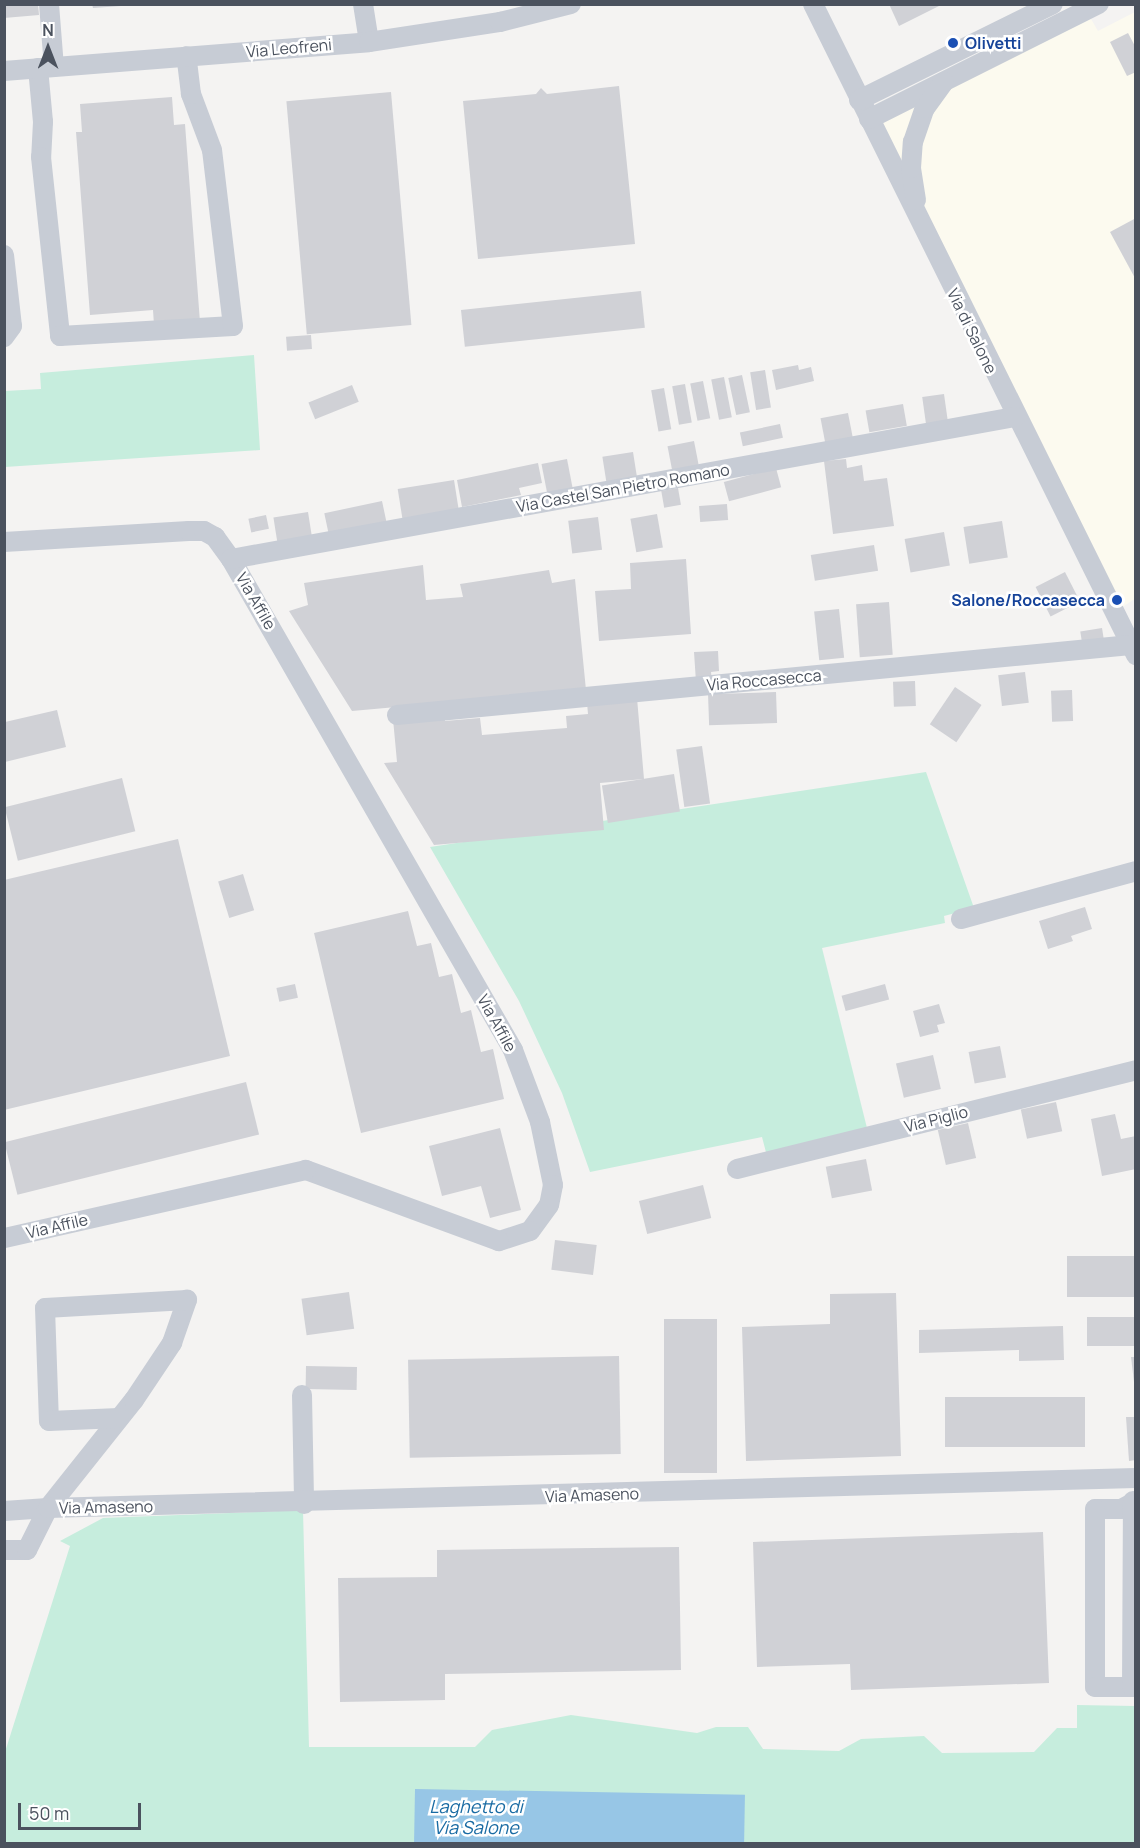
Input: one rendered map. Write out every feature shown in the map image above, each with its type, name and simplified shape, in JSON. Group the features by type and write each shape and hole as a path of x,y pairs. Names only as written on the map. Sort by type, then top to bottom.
{"street":[{"path":"49,4 41,157 60,336 233,326 212,150 190,94 186,57"},
{"path":"363,4 369,42"},
{"name":"Via Leofreni","path":"4,71 369,42 500,22 571,4"},
{"name":"Via di Salone","path":"813,4 925,236 1133,650"},
{"path":"859,100 1053,4"},
{"path":"869,119 1099,4"},
{"path":"925,236 912,183 911,155 921,117 946,80"},
{"path":"4,255 12,326 4,337"},
{"name":"Via Castel San Pietro Romano","path":"231,559 1015,417"},
{"name":"Via Affile","path":"4,542 204,531 215,537 231,559 513,1050 527,1082 548,1154 553,1185 549,1205 530,1231 521,1237 499,1241 316,1172 301,1170 4,1238"},
{"name":"Via Roccasecca","path":"397,715 1133,650"},
{"path":"961,919 1136,871"},
{"name":"Via Piglio","path":"737,1169 1136,1070"},
{"path":"4,1550 27,1550 48,1508 119,1418 172,1343 187,1300 45,1308 49,1421 119,1418"},
{"path":"302,1395 304,1504"},
{"path":"64,1488 87,1432 87,1420"},
{"name":"Via Amaseno","path":"4,1510 304,1504 1136,1478"},
{"path":"1134,1501 1134,1687 1095,1687 1095,1509 1120,1509 1134,1501"}],"shaded area":[{"path":"1135,12 1136,598 1121,608 879,122 1091,19 1098,31"}],"green space":[{"path":"254,355 260,450 5,467 5,391 41,389 40,373"},
{"path":"926,772 974,908 944,916 945,923 822,948 869,1136 768,1160 762,1137 590,1172 562,1093 519,1001 430,847"},
{"path":"303,1510 309,1747 475,1747 492,1730 571,1715 697,1733 716,1727 748,1727 763,1749 839,1751 861,1739 924,1736 942,1753 1034,1752 1057,1728 1077,1728 1077,1705 1135,1706 1135,1843 5,1844 5,1752 70,1546 60,1541 103,1518"}],"water":[{"name":"Laghetto di Via Salone","path":"415,1789 745,1795 744,1844 414,1843"}],"building":[{"path":"4,4 38,4 39,15 4,18"},
{"path":"92,4 121,4 121,6 93,8"},
{"path":"889,4 943,4 899,26"},
{"path":"1128,33 1136,48 1136,72 1127,76 1110,42"},
{"path":"619,86 635,244 478,259 463,101 536,94 541,88 547,94"},
{"path":"391,92 411,325 307,334 286,101"},
{"path":"172,97 174,125 185,124 200,322 154,325 153,310 90,315 76,132 82,132 80,104"},
{"path":"1136,218 1136,280 1110,232"},
{"path":"641,291 645,328 465,347 461,310"},
{"path":"311,335 312,349 287,351 286,337"},
{"path":"798,365 799,370 811,367 814,381 776,390 772,370"},
{"path":"765,370 771,408 756,410 750,372"},
{"path":"742,375 750,412 736,415 728,378"},
{"path":"724,377 732,417 719,420 711,379"},
{"path":"703,381 710,418 697,421 690,383"},
{"path":"685,384 692,422 679,425 672,386"},
{"path":"352,385 359,402 315,419 308,403"},
{"path":"664,388 671,429 658,432 651,390"},
{"path":"944,394 948,421 926,424 922,397"},
{"path":"903,404 907,426 869,432 866,411"},
{"path":"848,413 853,438 825,443 821,418"},
{"path":"780,424 783,438 743,446 740,433"},
{"path":"694,441 699,467 672,472 667,446"},
{"path":"633,452 637,477 606,482 602,457"},
{"path":"567,459 573,490 548,495 541,464"},
{"path":"846,459 847,468 862,465 864,481 887,478 894,526 833,534 824,461"},
{"path":"538,463 542,483 519,488 521,495 462,507 457,480"},
{"path":"776,468 781,487 729,501 724,482"},
{"path":"454,480 459,510 402,519 398,489"},
{"path":"678,488 681,505 664,508 661,491"},
{"path":"382,501 387,524 329,537 324,513"},
{"path":"727,504 728,520 700,522 699,506"},
{"path":"308,512 312,537 277,542 273,517"},
{"path":"657,514 663,547 636,552 630,519"},
{"path":"266,515 269,529 251,532 248,519"},
{"path":"598,517 602,550 572,553 568,521"},
{"path":"1002,521 1008,558 969,564 963,527"},
{"path":"944,532 950,565 911,572 905,539"},
{"path":"874,545 878,571 815,581 811,555"},
{"path":"686,559 691,634 599,641 595,591 631,589 630,563"},
{"path":"423,565 426,600 463,597 460,584 549,570 552,583 575,579 586,690 352,711 289,611 308,605 304,583"},
{"path":"1065,572 1080,601 1051,616 1036,587"},
{"path":"889,602 893,655 860,657 856,604"},
{"path":"839,609 844,658 819,660 814,612"},
{"path":"1102,628 1104,641 1082,644 1080,631"},
{"path":"718,651 719,671 711,672 712,681 696,682 694,652"},
{"path":"1025,672 1029,703 1002,706 998,675"},
{"path":"915,681 916,706 894,707 893,682"},
{"path":"955,687 982,705 956,742 930,724"},
{"path":"1072,690 1073,721 1052,722 1051,691"},
{"path":"776,692 777,723 709,725 708,694"},
{"path":"637,698 644,779 600,783 604,830 434,845 384,763 397,762 393,719 444,714 445,721 480,718 482,735 567,728 566,716 588,714 587,703"},
{"path":"57,710 66,747 5,762 5,722"},
{"path":"702,746 710,803 684,807 676,750"},
{"path":"674,774 680,812 608,823 602,785"},
{"path":"122,778 135,831 18,861 5,807"},
{"path":"178,839 230,1056 4,1110 4,880"},
{"path":"243,874 254,910 229,918 218,882"},
{"path":"1085,907 1092,929 1071,936 1073,941 1048,949 1039,921"},
{"path":"408,911 417,946 431,943 439,977 452,974 461,1013 471,1010 481,1052 493,1049 504,1099 361,1133 314,933"},
{"path":"295,984 298,998 279,1002 276,988"},
{"path":"885,984 889,999 846,1011 842,996"},
{"path":"939,1004 945,1023 937,1025 939,1032 920,1037 913,1011"},
{"path":"1000,1046 1006,1077 975,1084 969,1052"},
{"path":"933,1055 941,1089 904,1098 896,1064"},
{"path":"246,1082 259,1134 17,1195 4,1142"},
{"path":"1056,1102 1062,1131 1027,1139 1021,1109"},
{"path":"1115,1114 1121,1139 1136,1136 1136,1169 1102,1176 1091,1119"},
{"path":"968,1123 976,1158 946,1165 938,1130"},
{"path":"500,1128 521,1210 490,1218 481,1186 442,1196 429,1146"},
{"path":"866,1159 872,1190 832,1198 826,1167"},
{"path":"703,1185 711,1218 647,1234 639,1201"},
{"path":"555,1240 597,1245 593,1275 551,1270"},
{"path":"1067,1256 1136,1256 1136,1297 1067,1297"},
{"path":"349,1292 354,1329 307,1335 301,1299"},
{"path":"896,1293 901,1456 746,1461 742,1327 830,1324 830,1294"},
{"path":"1087,1317 1136,1317 1136,1346 1087,1346"},
{"path":"664,1319 717,1319 717,1473 664,1473"},
{"path":"1063,1326 1064,1360 1019,1361 1019,1350 919,1353 919,1330"},
{"path":"619,1356 621,1454 410,1458 408,1360"},
{"path":"1131,1357 1136,1357 1136,1382 1134,1382"},
{"path":"306,1366 357,1367 357,1390 306,1389"},
{"path":"945,1397 1085,1397 1085,1447 945,1447"},
{"path":"1126,1417 1136,1417 1136,1460 1129,1461"},
{"path":"1043,1532 1049,1683 851,1690 850,1664 757,1667 753,1542"},
{"path":"679,1547 681,1670 445,1674 445,1700 340,1702 338,1578 437,1577 437,1550"}],"place":[{"name":"Olivetti","path":"953,43"},
{"name":"Salone/Roccasecca","path":"1117,600"}]}
